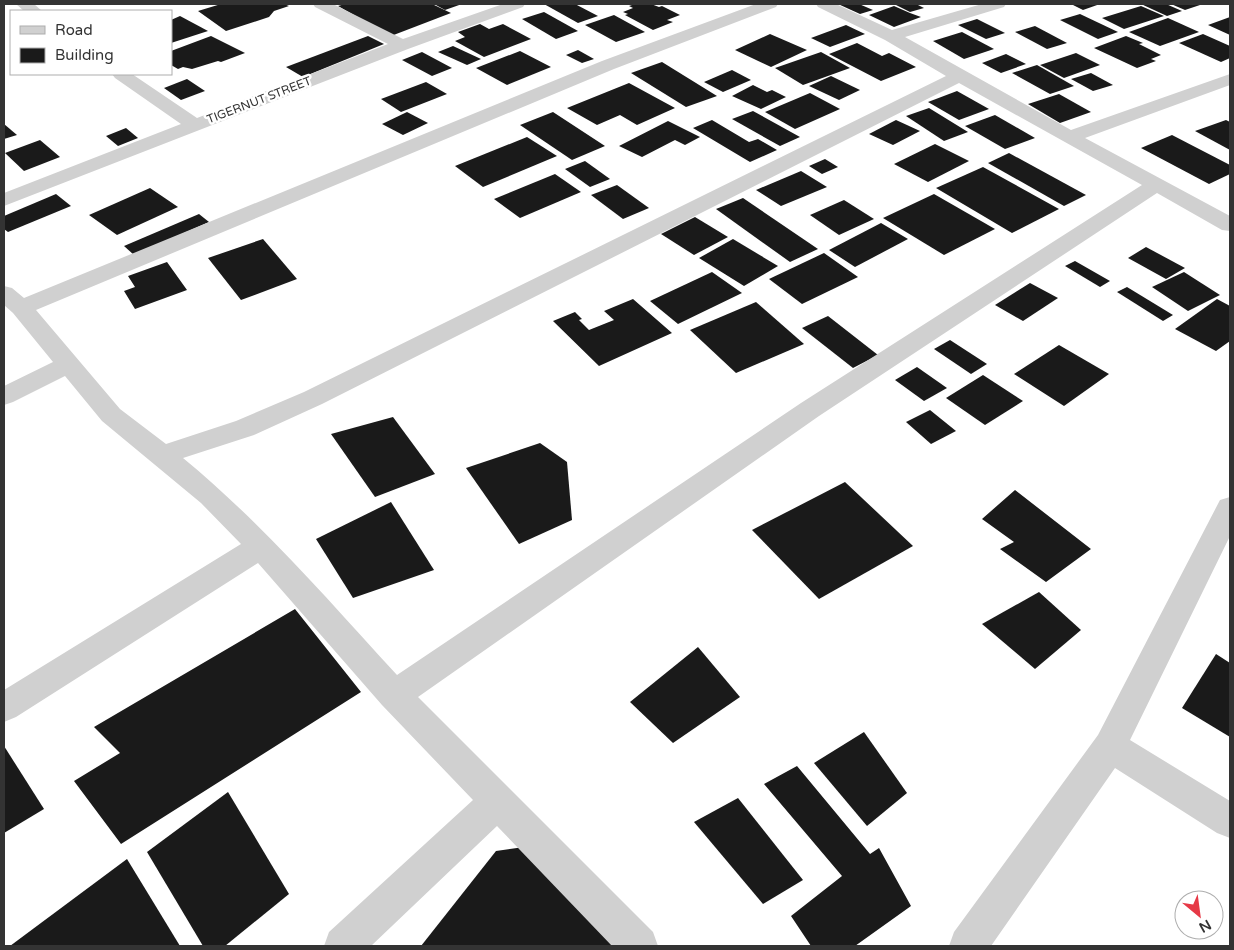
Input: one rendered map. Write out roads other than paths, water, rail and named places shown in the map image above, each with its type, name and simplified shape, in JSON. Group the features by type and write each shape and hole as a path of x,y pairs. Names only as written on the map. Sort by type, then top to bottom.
{"street":[{"path":"321,4 402,45"},
{"name":"TIGERNUT STREET","path":"4,200 402,45 517,4"},
{"path":"639,946 394,695 261,546 211,496 111,415 69,364 12,301 608,65 770,4"},
{"path":"824,4 891,36 959,76 1230,225"},
{"path":"891,36 998,4"},
{"path":"123,75 194,125"},
{"path":"162,455 244,428 313,398 959,76"},
{"path":"1069,137 1230,79"},
{"path":"394,695 726,466 951,317 1156,185"},
{"path":"4,396 69,364"},
{"path":"968,946 1110,746 1230,508"},
{"path":"4,707 261,546"},
{"path":"1110,746 1230,822"},
{"path":"343,946 498,800"}]}
